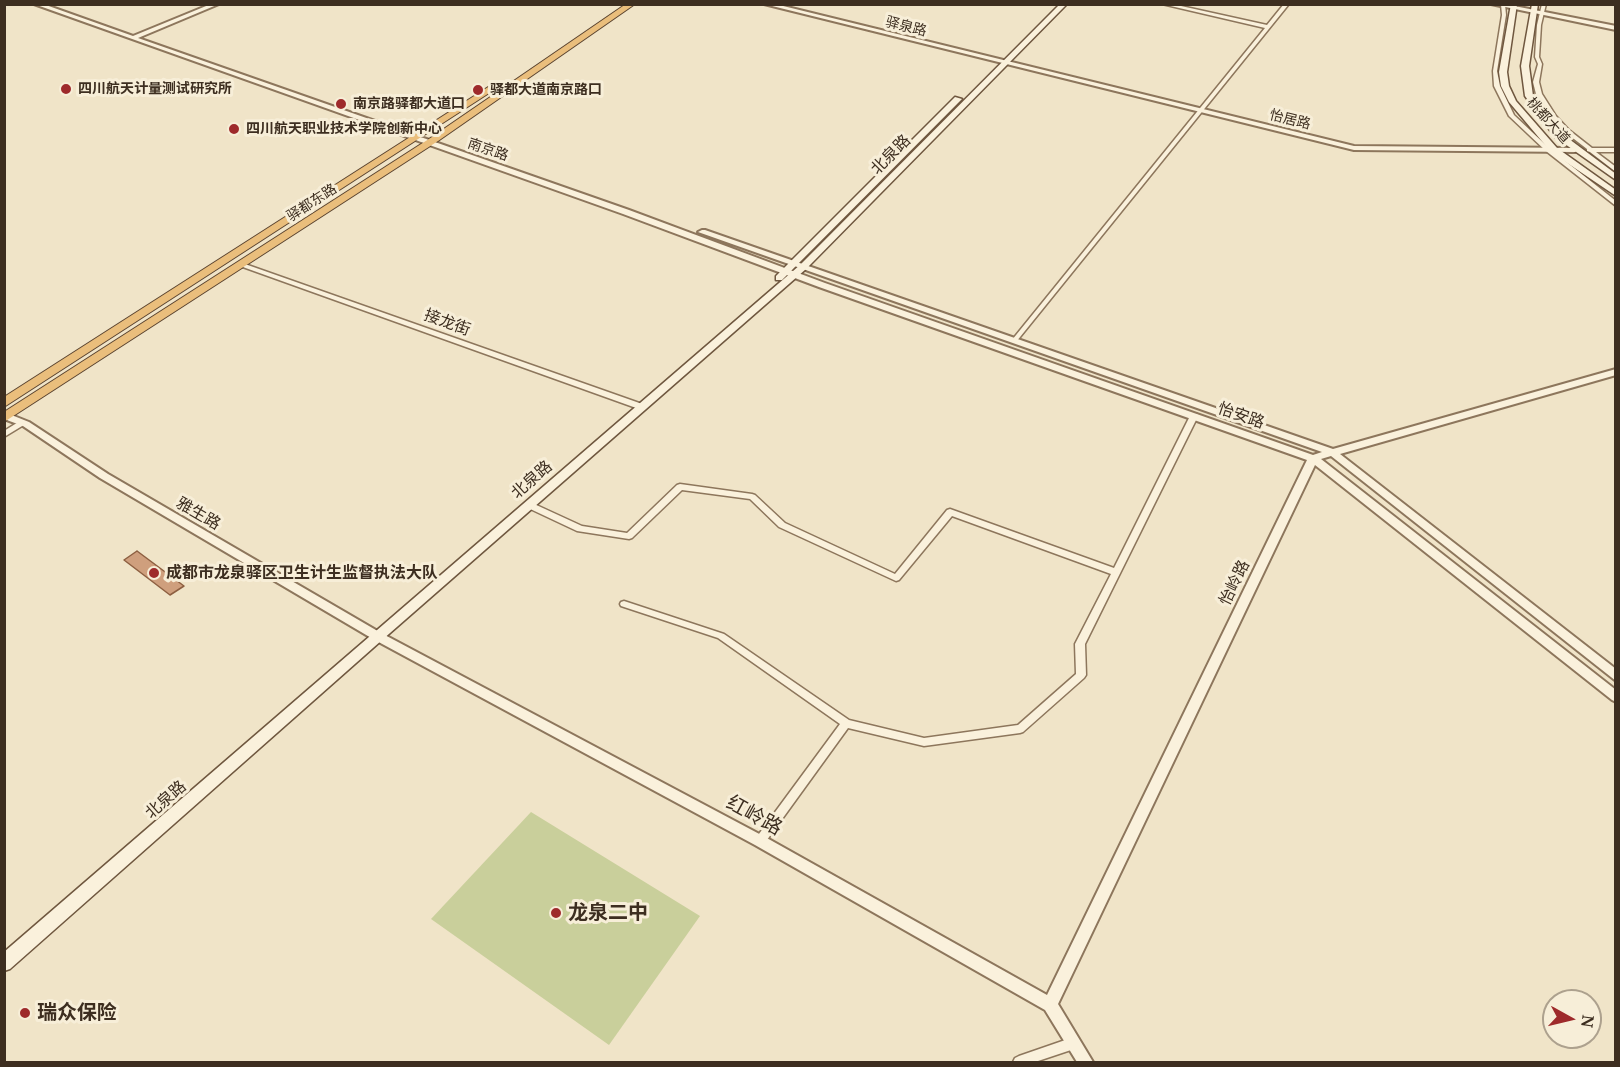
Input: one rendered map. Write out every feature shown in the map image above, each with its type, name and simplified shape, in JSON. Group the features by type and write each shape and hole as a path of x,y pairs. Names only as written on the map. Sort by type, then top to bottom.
{"highway":[{"name":"驿都东路","path":"5,417 242,265 618,4"},
{"name":"驿都东路","path":"4,403 427,138 632,4"}],"main road":[{"name":"北泉路","path":"4,952 795,269 1056,4"},
{"name":"北泉路","path":"1000,62 1064,4"},
{"name":"桃都大道","path":"1513,5 1503,72 1505,86 1519,110 1551,150 1616,194"},
{"name":"桃都大道","path":"1534,8 1525,66 1529,96 1558,135 1575,150 1616,178"},
{"name":"北泉路","path":"4,963 374,634 529,505 638,405"}],"street":[{"name":"南京路","path":"36,4 427,138 795,269"},
{"path":"48,4 136,37 217,4"},
{"name":"驿泉路","path":"766,4 1000,62"},
{"path":"1164,4 1269,27"},
{"path":"1014,341 1287,4"},
{"path":"1492,4 1543,9 1616,25"},
{"path":"1503,5 1504,15 1495,70 1497,86 1512,116 1616,204"},
{"path":"1543,9 1537,57 1540,64 1536,82 1539,94 1554,117 1588,150 1616,170"},
{"name":"怡居路","path":"1000,62 1354,148 1575,150"},
{"path":"1575,150 1616,150"},
{"name":"接龙街","path":"242,265 638,405"},
{"name":"怡安路","path":"795,269 1014,341 1332,452 1616,676"},
{"name":"怡安路","path":"795,269 1313,458 1616,697"},
{"path":"1313,458 1616,372"},
{"path":"624,604 721,636 846,723 924,742 1020,729 1081,675 1080,644 1194,416"},
{"name":"雅生路","path":"5,417 23,423 104,476 374,634"},
{"path":"4,435 23,423"},
{"name":"怡岭路","path":"1050,1005 1313,458"},
{"path":"529,505 580,529 629,536 680,487 752,497 782,525 896,578 950,512 1114,573"},
{"name":"红岭路","path":"374,634 760,841 1050,1005 1085,1062"},
{"path":"760,841 846,723"},
{"path":"1019,1062 1074,1043"}],"green space":[{"path":"531,812 700,916 609,1045 431,919"}],"building":[{"name":"成都市龙泉驿区卫生计生监督执法大队","path":"137,551 184,586 170,595 124,560"}],"place":[{"name":"四川航天计量测试研究所","path":"66,89"},
{"name":"驿都大道南京路口","path":"478,90"},
{"name":"南京路驿都大道口","path":"341,104"},
{"name":"四川航天职业技术学院创新中心","path":"234,129"},
{"name":"成都市龙泉驿区卫生计生监督执法大队","path":"154,573"},
{"name":"龙泉二中","path":"556,913"},
{"name":"瑞众保险","path":"25,1013"}]}
